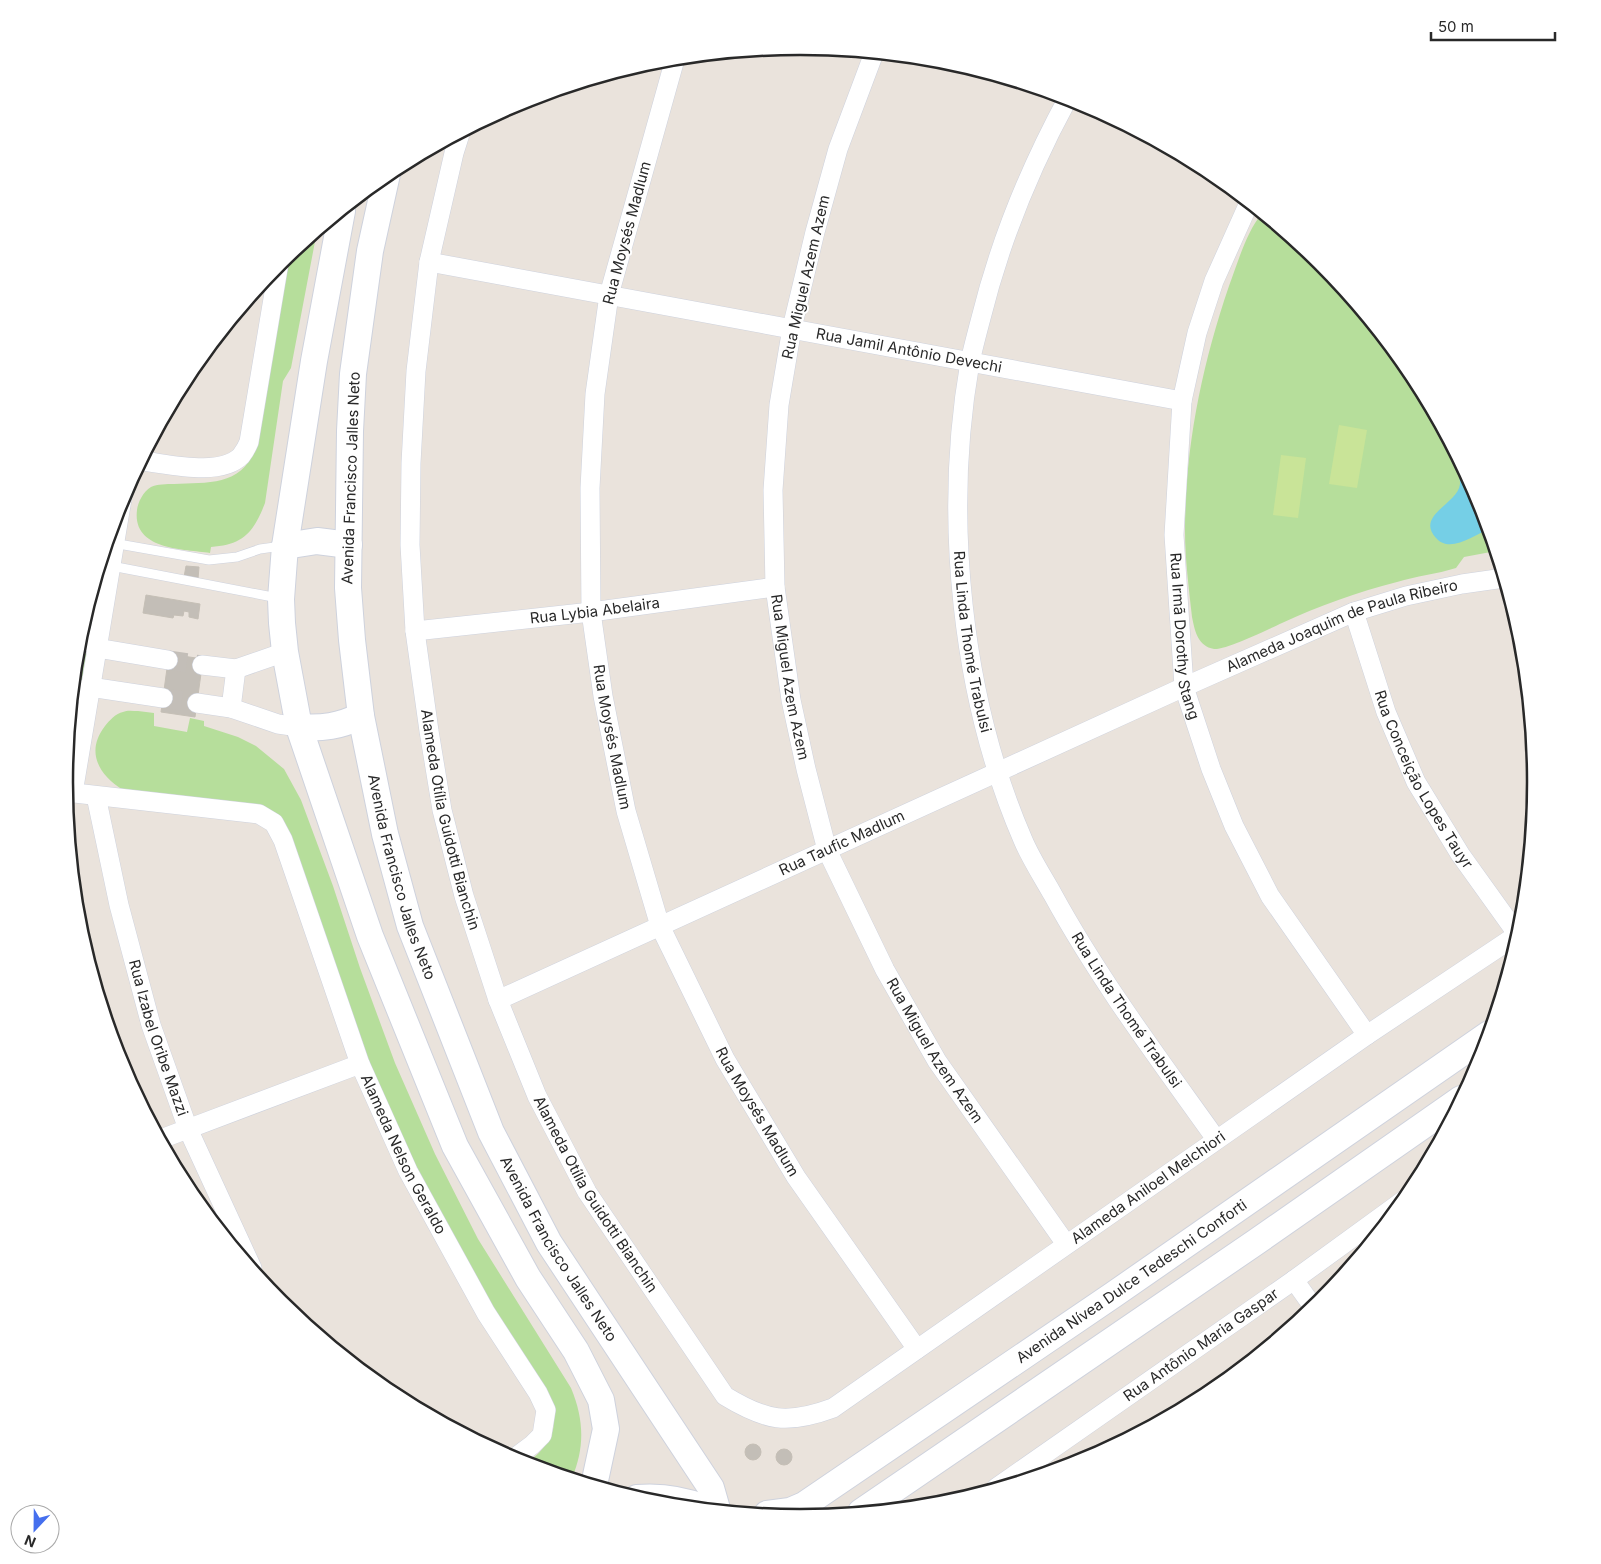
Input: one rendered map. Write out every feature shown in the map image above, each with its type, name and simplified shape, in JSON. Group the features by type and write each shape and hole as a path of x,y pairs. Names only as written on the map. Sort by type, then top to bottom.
{"street":[{"name":"Rua Miguel Azem Azem","path":"872,59 838,149 814,232 792,328 779,405 773,490 775,587 791,700 806,769 827,850 885,970 937,1061 1066,1244"},
{"name":"Rua Moysés Madlum","path":"673,67 608,295 595,394 590,479 591,612 603,696 626,811 660,926 725,1059 796,1177 917,1349"},
{"name":"Rua Linda Thomé Trabulsi","path":"1064,105 1047,138 1012,216 986,296 970,361 961,432 958,503 962,587 974,678 997,773 1024,842 1068,922 1118,1003 1216,1139"},
{"name":"Alameda Otília Guidotti Bianchin","path":"458,141 429,262 416,371 411,463 410,545 415,631 442,810 464,896 498,1000 537,1096 587,1192 724,1396 745,1408 768,1416"},
{"name":"Avenida Francisco Jalles Neto","path":"384,187 370,251 353,374 350,431 348,588 361,716 385,834 410,926 491,1132 549,1242 711,1488 715,1504"},
{"name":"Rua Irmã Dorothy Stang","path":"1247,208 1211,289 1196,332 1182,401 1174,535 1184,688 1211,769 1234,826 1270,896 1367,1035"},
{"path":"340,219 307,374 301,442 285,546 281,599 285,652 299,727 370,936 455,1146 528,1278 576,1351 601,1400 606,1429 595,1479"},
{"name":"Rua Jamil Antônio Devechi","path":"429,262 1182,401"},
{"path":"147,462 210,469 222,467 242,455 249,442 276,278"},
{"path":"285,546 317,541 349,545"},
{"path":"74,750 82,690 97,648 106,569"},
{"name":"Alameda Joaquim de Paula Ribeiro","path":"1184,688 1354,612 1406,596 1462,584 1498,579"},
{"name":"Rua Lybia Abelaira","path":"415,631 591,612 775,587"},
{"name":"Rua Conceição Lopes Tauyr","path":"1354,612 1386,712 1416,782 1460,854 1513,926"},
{"path":"87,639 97,648 168,660"},
{"path":"202,665 236,669 285,652"},
{"path":"231,708 236,669"},
{"name":"Rua Taufic Madlum","path":"498,1000 1184,688"},
{"path":"82,690 163,698"},
{"path":"197,702 231,708 278,724 299,727 331,727 361,716"},
{"path":"73,793 96,796"},
{"name":"Alameda Nelson Geraldo","path":"96,796 259,814 274,823 283,840 360,1064 408,1170 486,1313 538,1393 546,1410 542,1435 521,1453"},
{"name":"Rua Izabel Oribe Mazzi","path":"96,796 119,905 151,1025 188,1129 242,1247"},
{"name":"Alameda Aniloel Melchiori","path":"768,1416 791,1419 814,1415 833,1408 1216,1139 1510,940"},
{"name":"Avenida Nívea Dulce Tedeschi Conforti","path":"795,1509 804,1505 1113,1295 1479,1041"},
{"path":"166,1137 360,1064"},
{"path":"871,1505 1256,1242 1452,1105"},
{"name":"Rua Antônio Maria Gaspar","path":"1012,1477 1294,1280 1385,1214"},
{"path":"1294,1280 1309,1301"}],"lane":[{"path":"294,415 301,442"},
{"path":"114,543 209,560 237,557 260,549 285,546"},
{"path":"107,565 281,599"}],"green space":[{"path":"1259,218 1315,268 1377,339 1405,378 1453,460 1490,552 1464,557 1456,568 1367,590 1338,600 1237,643 1214,649 1204,645 1198,638 1192,617 1185,542 1188,468 1203,376 1219,316 1243,248"},
{"path":"315,240 291,368 283,381 265,503 252,529 239,540 222,546 211,547 210,553 162,545 142,533 138,523 137,510 143,494 148,489 159,485 222,480 241,470 249,461 255,449 287,267"},
{"path":"1339,425 1367,430 1357,488 1329,484"},
{"path":"1281,455 1306,458 1298,518 1273,515"},
{"path":"100,586 97,630 90,627"},
{"path":"85,653 88,656 89,671 81,682"},
{"path":"126,711 154,713 154,726 187,732 190,718 204,721 204,726 238,737 256,746 284,769 301,800 395,1063 435,1154 478,1239 571,1388 578,1411 581,1433 581,1444 574,1472 533,1458 549,1440 553,1427 552,1413 491,1309 414,1167 368,1061 278,819 123,790 101,770 96,754 96,745 105,726 115,716"}],"water":[{"path":"1459,475 1483,532 1462,542 1448,544 1436,538 1431,530 1431,523 1439,510 1458,491"}],"building":[{"path":"186,566 199,567 198,579 184,577"},
{"path":"146,595 200,604 198,619 189,617 189,612 184,611 183,616 174,615 173,618 143,613"},
{"path":"169,654 203,659 195,717 161,712"},
{"path":"753,1444 761,1452 753,1460 745,1452"},
{"path":"784,1449 792,1457 784,1465 776,1457"}],"tunnel":[{"path":"168,660 202,665"},
{"path":"163,698 197,703"}]}
